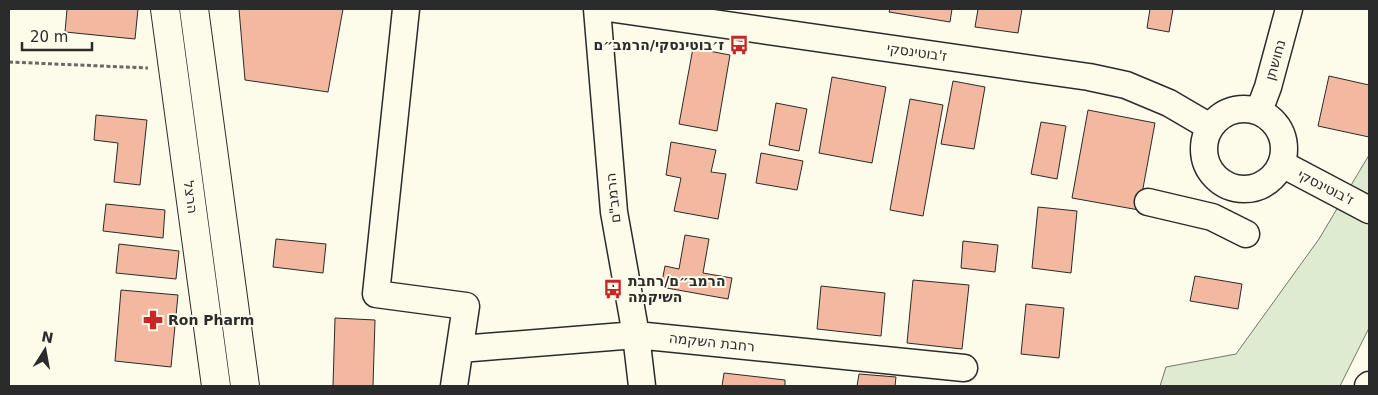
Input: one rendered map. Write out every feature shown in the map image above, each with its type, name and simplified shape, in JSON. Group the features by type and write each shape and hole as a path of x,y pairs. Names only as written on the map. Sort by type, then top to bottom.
{"main road":[{"name":"הרצל","path":"165,9 216,386"},
{"name":"הרצל","path":"194,9 245,386"}],"street":[{"path":"406,9 376,294 466,306 454,386"},
{"name":"הרמב\"ם","path":"597,9 614,212 636,335 642,386"},
{"name":"ז'בוטינסקי","path":"615,9 1089,77 1126,85 1169,103 1210,127"},
{"name":"נחושתן","path":"1258,111 1268,86 1289,9"},
{"path":"1242,108 1258,111 1268,116 1282,133 1285,143 1285,154 1282,164 1275,176 1265,184 1253,188 1240,189 1227,185 1216,178 1206,160 1204,153 1205,140 1210,127 1226,112 1242,108"},
{"name":"ז'בוטינסקי","path":"1282,164 1369,210"},
{"path":"1212,217 1227,185"},
{"path":"1148,202 1212,217 1246,234"},
{"name":"רחבת השקמה","path":"460,349 636,335 964,368"}],"path":[{"path":"9,62 173,70"}],"green space":[{"path":"1369,155 1369,328 1340,386 1160,386 1166,367 1236,354 1319,239"}],"building":[{"path":"67,9 138,9 135,39 65,32"},
{"path":"239,9 343,9 328,92 245,80"},
{"path":"890,9 952,9 950,22 889,12"},
{"path":"978,9 1022,9 1018,33 975,27"},
{"path":"1150,9 1173,9 1169,32 1147,28"},
{"path":"693,48 730,55 717,131 679,124"},
{"path":"1329,76 1369,85 1369,137 1318,126"},
{"path":"832,77 886,87 872,163 819,153"},
{"path":"953,81 985,87 974,149 941,144"},
{"path":"910,99 943,105 923,216 890,210"},
{"path":"776,103 807,109 799,151 769,145"},
{"path":"1088,110 1155,123 1139,210 1072,198"},
{"path":"96,115 147,120 140,185 114,182 118,143 94,140"},
{"path":"1041,122 1066,126 1057,179 1031,174"},
{"path":"671,142 716,150 711,172 726,174 718,219 674,211 681,178 666,175"},
{"path":"761,153 803,161 797,190 756,183"},
{"path":"106,204 165,210 163,238 103,231"},
{"path":"1038,207 1077,211 1071,273 1032,268"},
{"path":"685,235 709,239 703,273 732,278 728,299 661,287 665,266 679,269"},
{"path":"276,239 326,244 323,273 273,267"},
{"path":"963,241 998,245 995,272 961,268"},
{"path":"119,244 179,251 176,279 116,273"},
{"path":"1195,276 1242,284 1238,309 1190,301"},
{"path":"913,280 969,285 962,349 907,343"},
{"path":"821,286 885,293 881,336 817,329"},
{"path":"121,290 178,295 171,367 115,361"},
{"path":"1026,304 1064,308 1059,358 1021,354"},
{"path":"335,318 375,320 373,386 333,386"},
{"path":"724,373 785,380 785,386 722,386"},
{"path":"859,374 896,377 895,386 857,386"}],"place":[{"name":"ז׳בוטינסקי/הרמב״ם","path":"739,45"},
{"name":"הרמב״ם/רחבת השיקמה","path":"613,289"},
{"name":"Ron Pharm","path":"153,320"}]}
